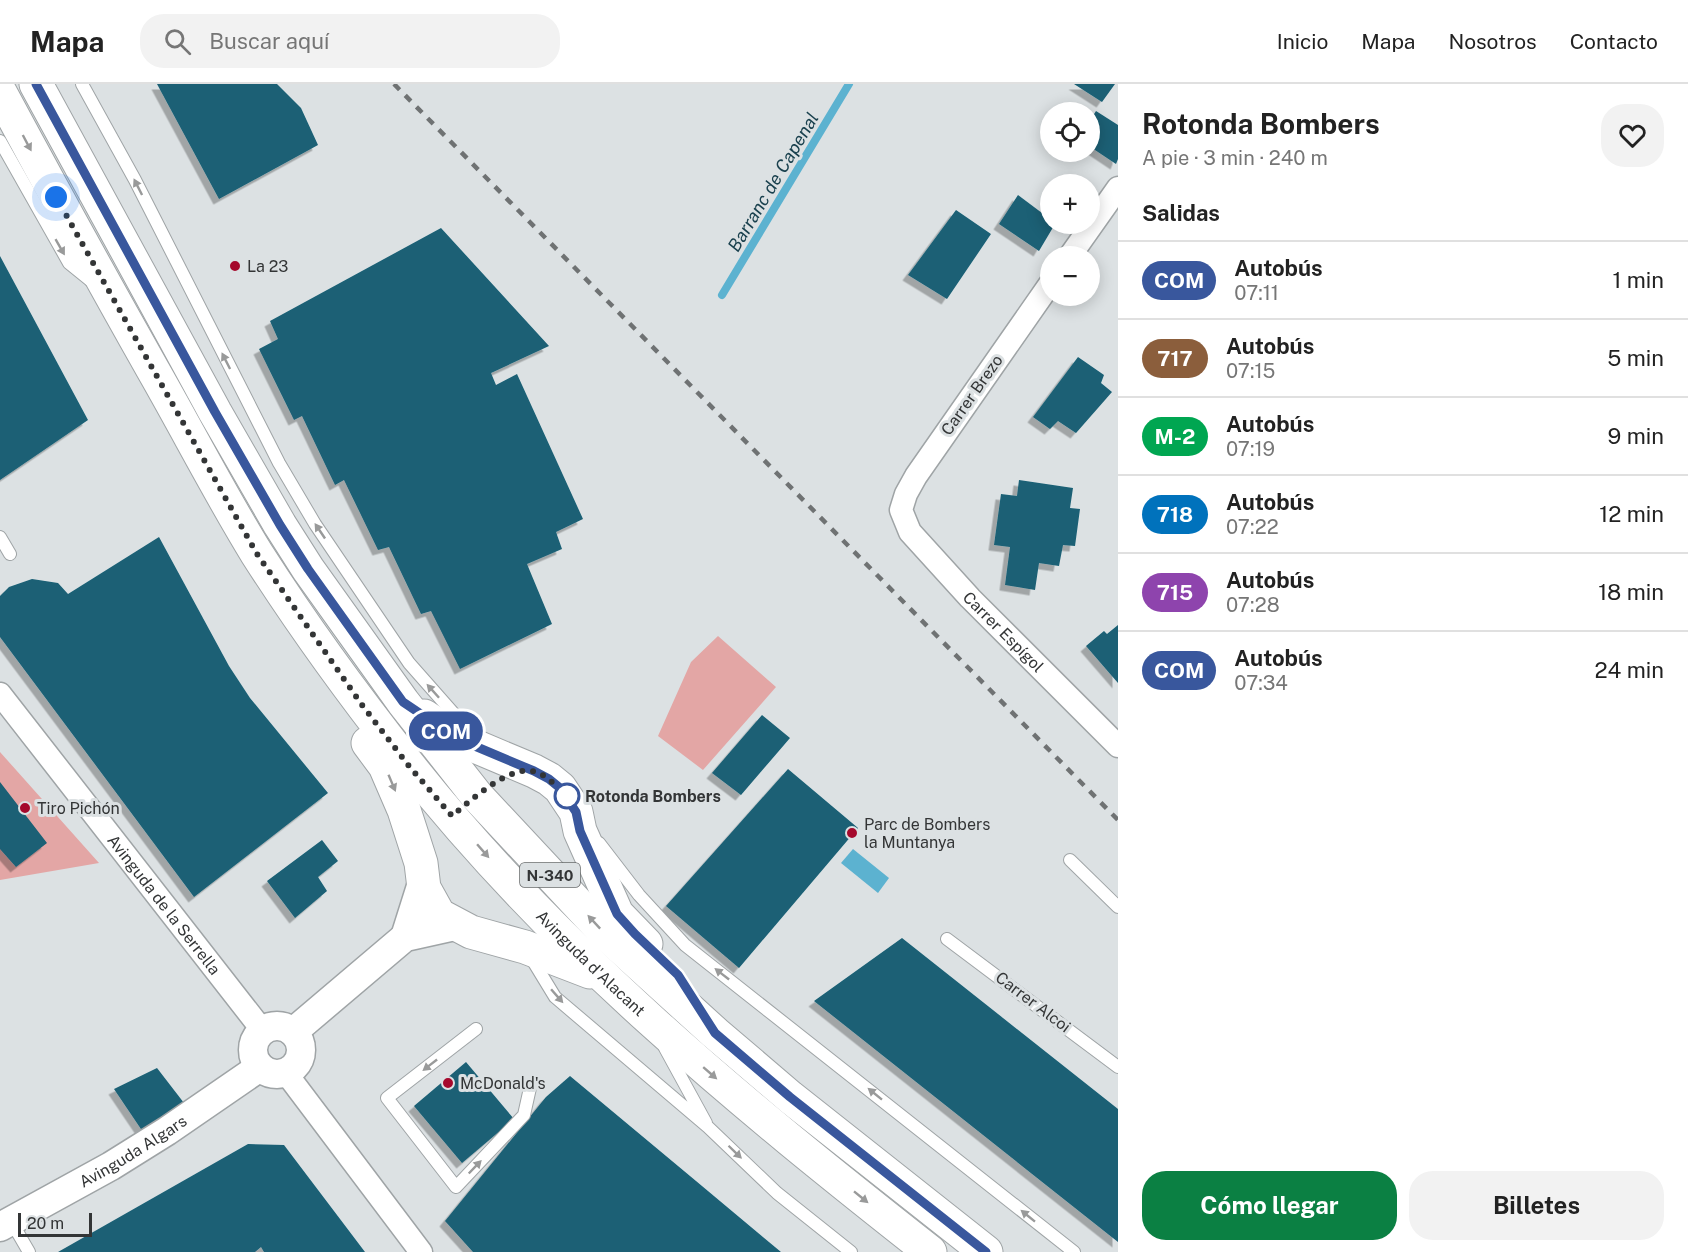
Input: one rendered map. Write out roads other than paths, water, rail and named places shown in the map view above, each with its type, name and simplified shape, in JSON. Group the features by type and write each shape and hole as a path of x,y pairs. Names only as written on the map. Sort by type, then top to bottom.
{"main road":[{"name":"Avinguda d'Alacant","path":"36,84 215,412 280,525 308,569 403,702 464,806 531,905 604,978 759,1115 930,1252"},
{"name":"Avinguda d'Alacant","path":"0,92 257,554 362,705 409,766 464,806 556,881 604,933 790,1097 986,1252"},
{"path":"257,554 295,646 385,766 404,810 422,871 424,888 439,915 465,928 525,947 604,978"},
{"path":"403,702 458,739 534,771 560,788 578,821 617,914 678,975 715,1033"},
{"path":"422,871 438,829 502,778 514,773 534,771"},
{"path":"465,928 492,932 515,922 576,860 580,851 578,821"}],"street":[{"path":"1077,246 1118,188"},
{"name":"Carrer Brezo","path":"901,510 906,494 922,466 1040,298"},
{"name":"Carrer Espígol","path":"901,510 910,532 917,541 970,598 1118,746"},
{"name":"Avinguda de la Serrella","path":"0,694 263,1031"},
{"path":"405,938 422,871"},
{"path":"293,1032 405,938 465,928"},
{"path":"273,1070 298,1063 301,1054 298,1038 293,1032 280,1026 263,1031 253,1047 253,1055 273,1070 422,1252"},
{"name":"Avinguda Algars","path":"6,1224 111,1166 273,1070"}],"lane":[{"path":"82,84 135,180 279,463 315,524 409,663 486,750"},
{"path":"0,141 69,263 112,297"},
{"path":"0,537 10,554"},
{"path":"578,821 639,895 685,945 1074,1252"},
{"path":"1070,860 1118,907"},
{"name":"Carrer Alcoi","path":"947,939 1118,1067"},
{"path":"525,947 555,997 708,1127 777,1193 851,1252"},
{"path":"651,1021 708,1127"},
{"path":"476,1029 387,1098 456,1187 524,1115 530,1088"},
{"path":"6,1224 29,1252"}],"water":[{"path":"853,849 889,878 878,893 841,863"}],"waterway":[{"name":"Barranc de Capenal","path":"722,295 849,84"}],"railway":[{"path":"394,84 1118,820"}],"place":[{"name":"La 23","path":"235,266"},
{"name":"Rotonda Bombers","path":"567,796"},
{"name":"Tiro Pichón","path":"25,808"},
{"name":"Parc de Bombers la Muntanya","path":"852,833"},
{"name":"McDonald's","path":"448,1083"}]}
